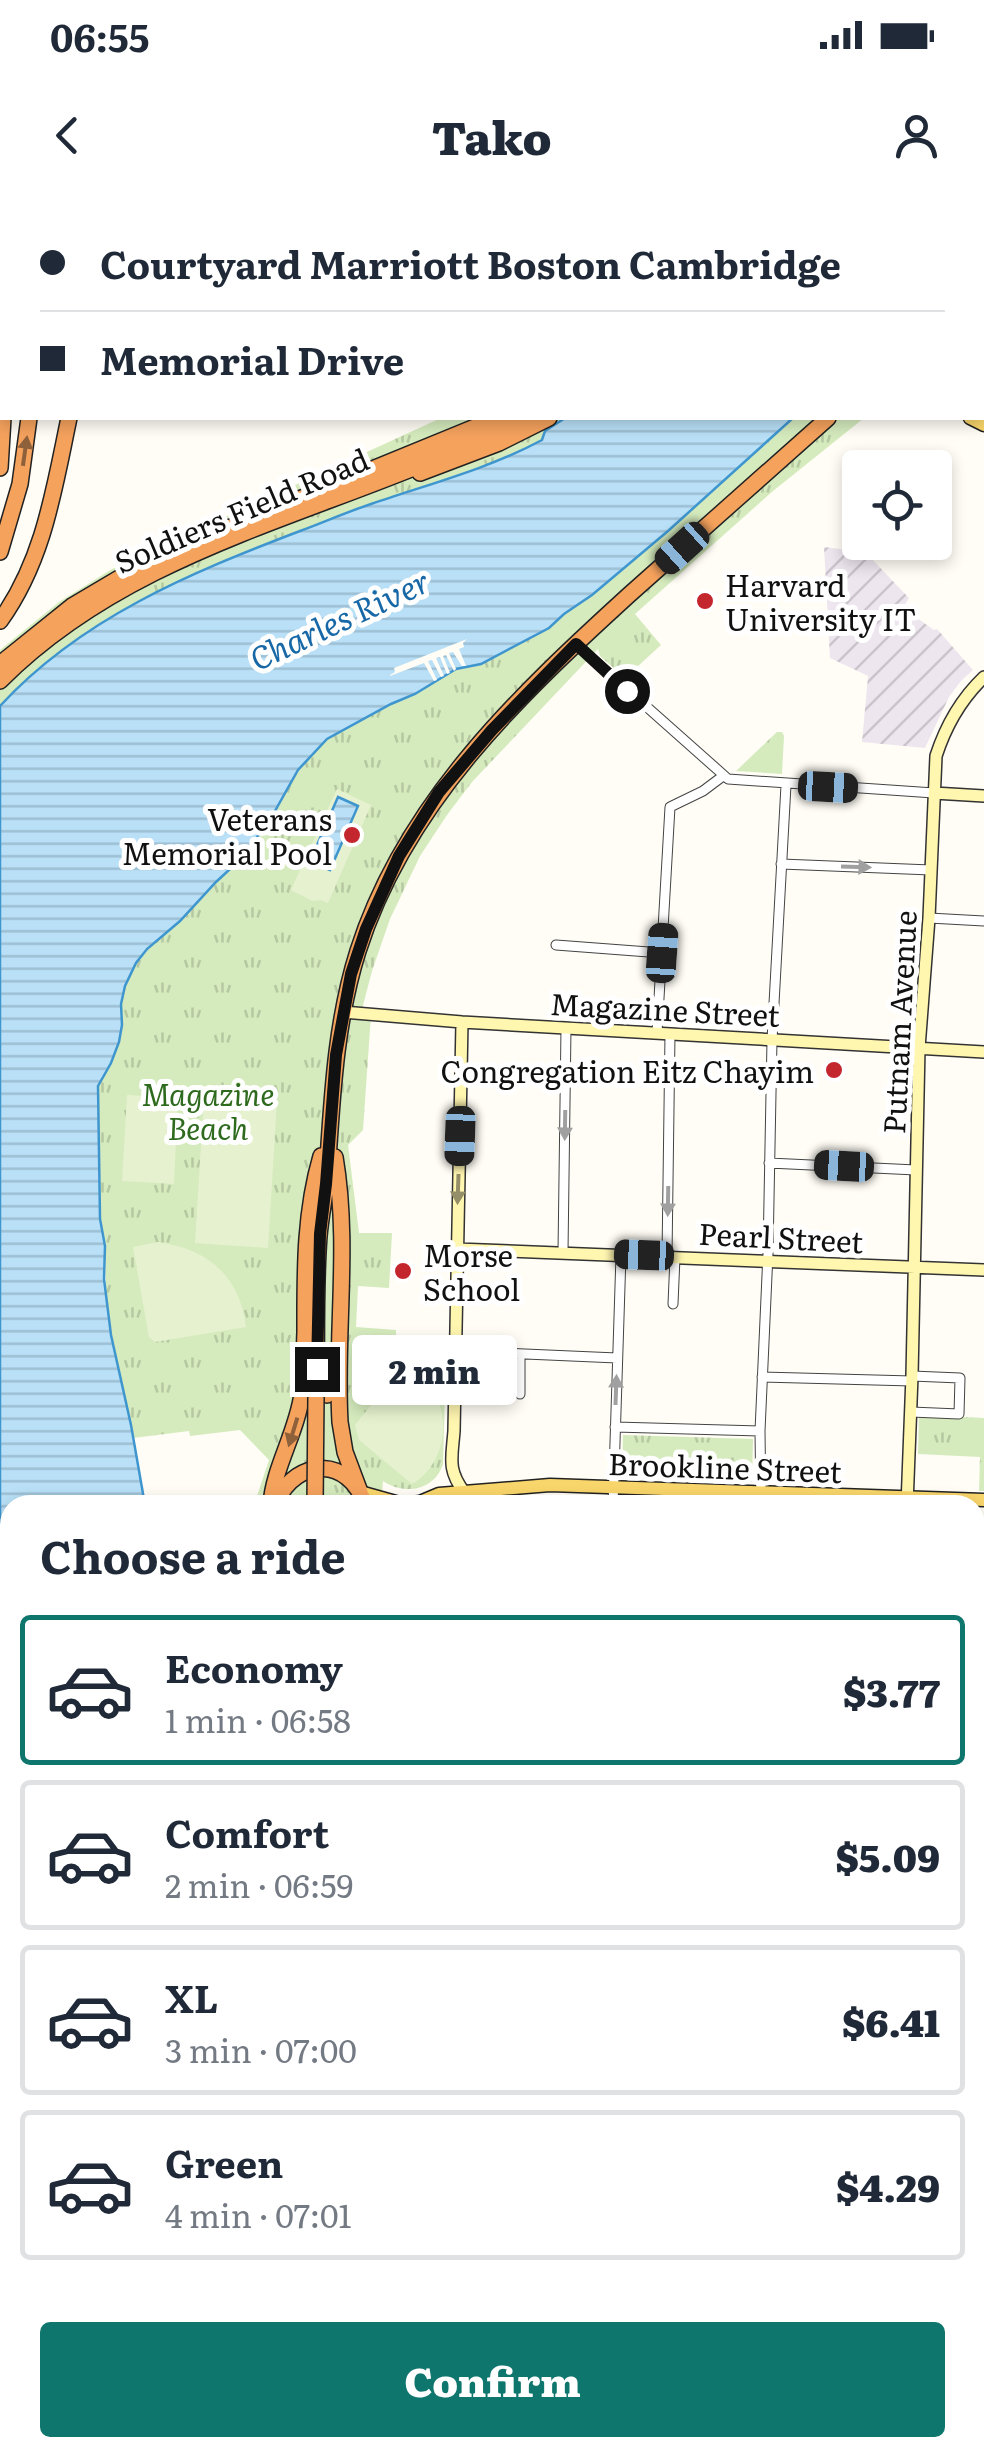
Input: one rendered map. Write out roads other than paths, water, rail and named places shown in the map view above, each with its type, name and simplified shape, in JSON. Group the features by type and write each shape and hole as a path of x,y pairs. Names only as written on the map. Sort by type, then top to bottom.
{"highway":[{"path":"0,468 4,420"},
{"path":"0,552 20,484 29,420"},
{"path":"0,621 30,570 42,536 66,420"},
{"path":"412,453 470,420"},
{"name":"Soldiers Field Road","path":"0,664 58,615 128,571 491,420"},
{"name":"Soldiers Field Road","path":"0,682 58,631 128,585 519,420"},
{"path":"344,494 439,467 499,444 545,420"},
{"path":"317,1495 329,1234 326,1184 336,1055 354,965 390,872 417,824 480,743 576,644 826,420"},
{"path":"330,1129 342,1230 341,1430 361,1495"},
{"path":"274,1495 302,1394 309,1208 330,1129"},
{"path":"322,1395 326,1495"},
{"path":"279,1495 303,1472 327,1468 352,1482 360,1495"}],"main road":[{"name":"Brookline Street","path":"436,1495 538,1485 707,1495"},
{"path":"461,1495 467,1495"}],"street":[{"path":"576,644 732,780 984,796"},
{"name":"Putnam Avenue","path":"907,1495 918,1048 930,918 936,756 944,732 972,688 984,677"},
{"path":"673,1304 662,953 670,807 723,776"},
{"path":"761,1495 772,1040 786,785"},
{"path":"781,864 931,870"},
{"path":"930,918 984,921"},
{"path":"556,945 662,953"},
{"name":"Magazine Street","path":"342,1012 984,1052"},
{"path":"462,1022 451,1467 464,1492"},
{"path":"564,1252 566,1028"},
{"path":"768,1163 916,1170"},
{"name":"Pearl Street","path":"456,1249 984,1270"},
{"path":"613,1495 621,1254"},
{"path":"455,1351 617,1358"},
{"path":"520,1355 520,1394"},
{"path":"762,1377 960,1378 959,1414 910,1412"},
{"path":"615,1427 760,1432"}],"water":[{"name":"Charles River","path":"562,420 791,420 668,531 549,628 481,664 456,669 327,739 298,770 271,818 241,859 136,963 121,1004 119,1042 98,1086 104,1279 111,1335 143,1495 0,1495 0,706 66,647 139,601 259,547 501,459 542,440 545,431"},
{"path":"338,797 358,806 330,870 310,861"}],"place":[{"name":"Harvard University IT","path":"705,601"},
{"name":"Veterans Memorial Pool","path":"352,835"},
{"name":"Congregation Eitz Chayim","path":"834,1070"},
{"name":"Morse School","path":"403,1271"}],"park label":[{"name":"Magazine Beach","path":"208,1110"}]}
